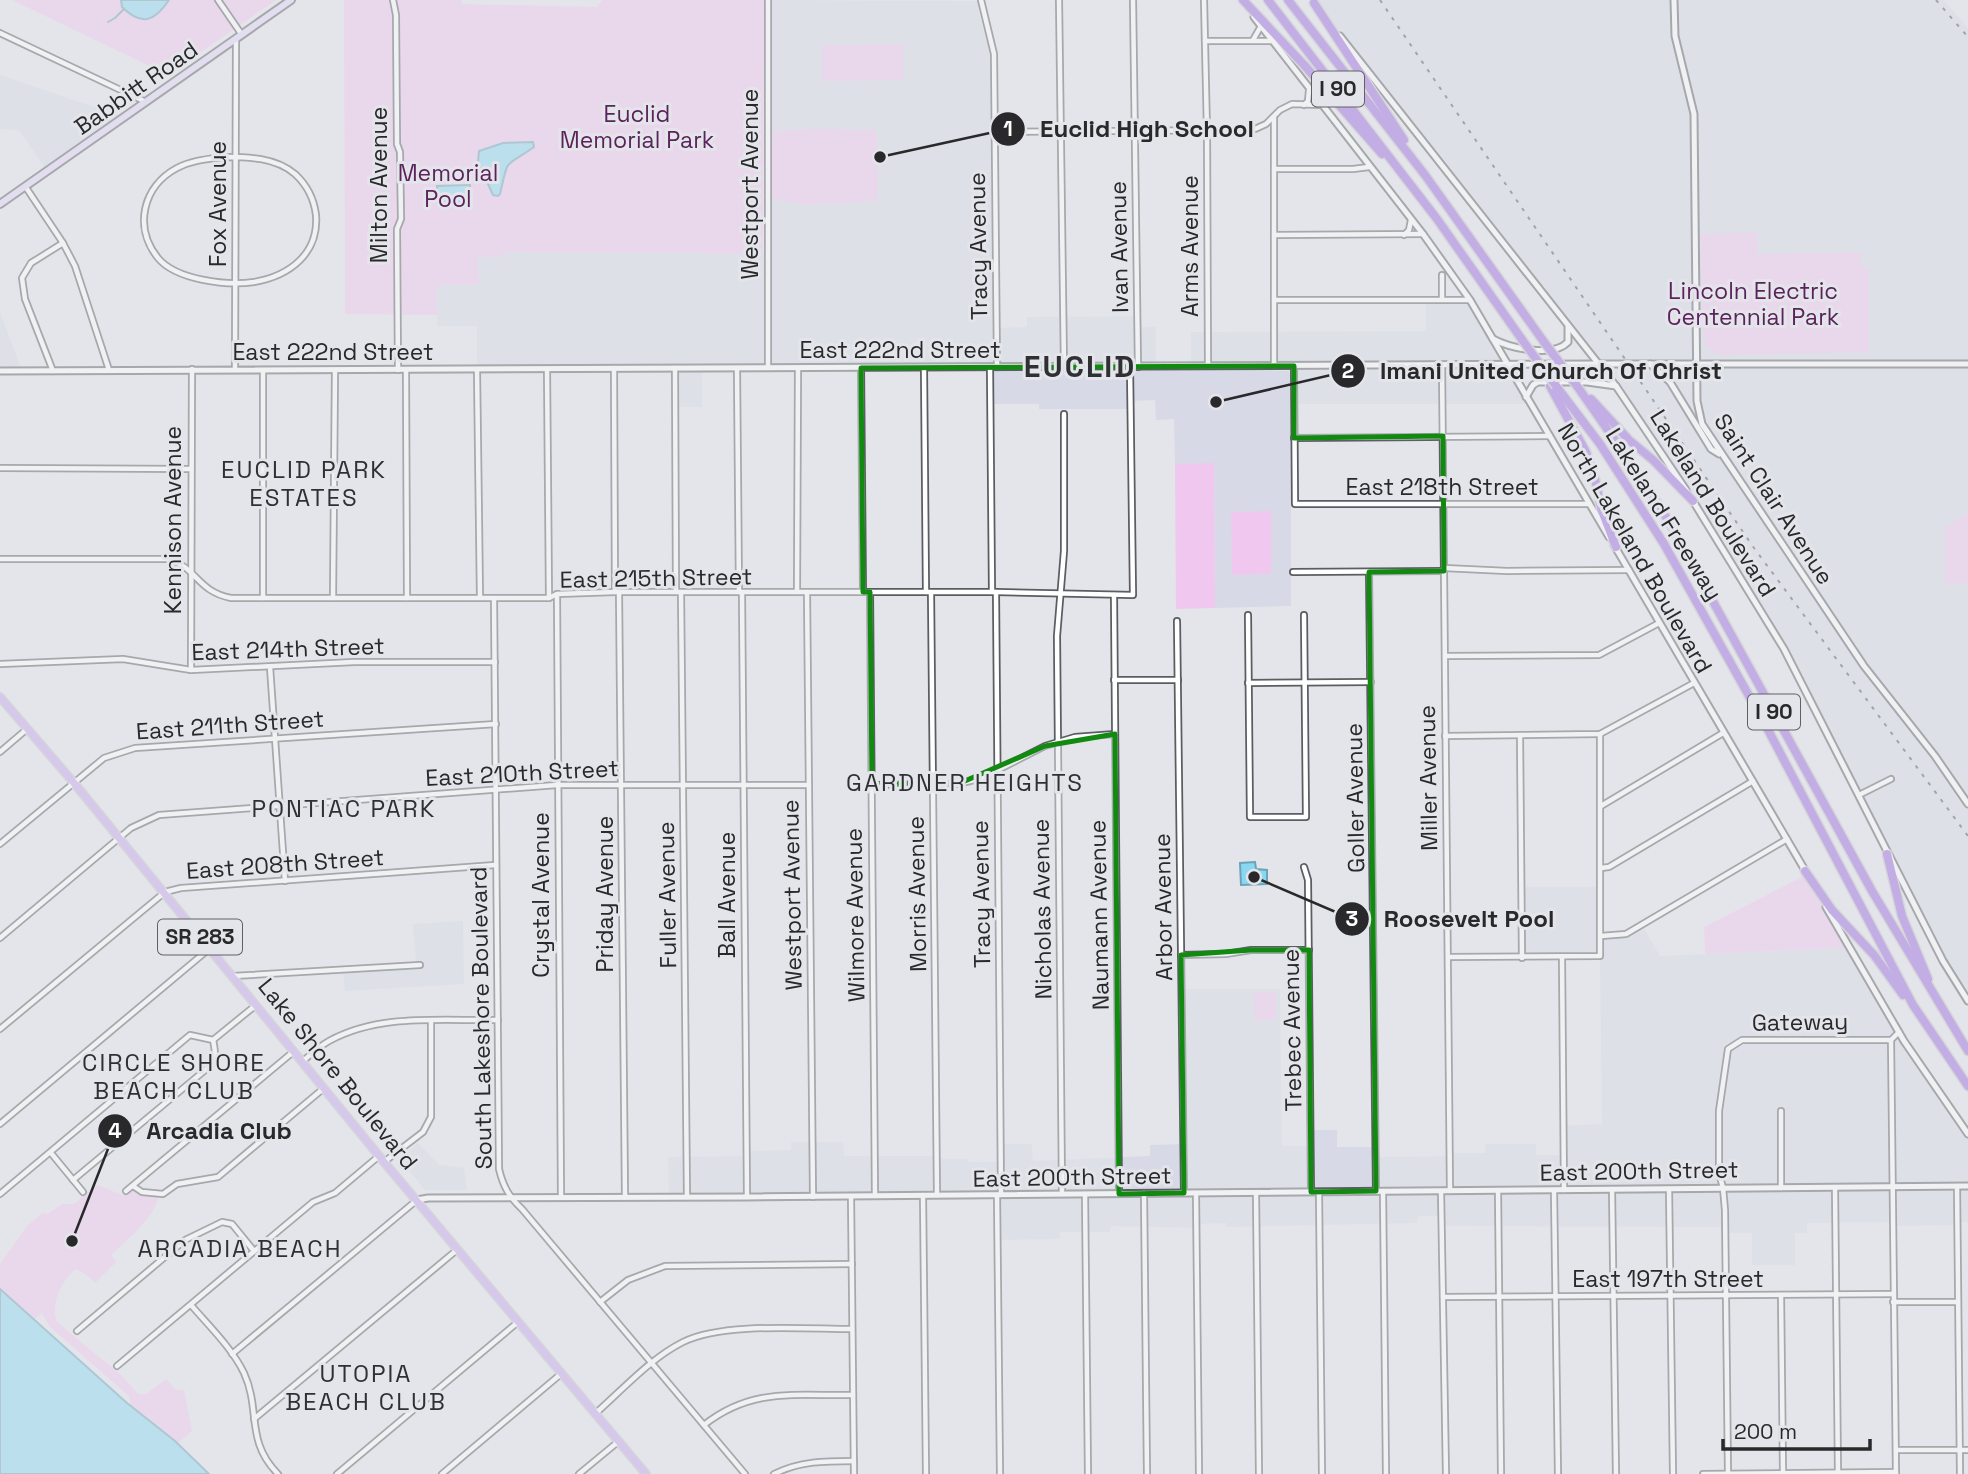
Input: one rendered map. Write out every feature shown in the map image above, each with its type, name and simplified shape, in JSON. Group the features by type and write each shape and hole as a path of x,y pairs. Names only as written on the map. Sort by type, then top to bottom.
{"highway":[{"path":"1243,0 1407,180"},
{"name":"I 90","path":"1268,0 1437,219 1553,386"},
{"name":"Lakeland Freeway","path":"1288,0 1425,176 1642,479 1671,525 1872,891 1965,1047"},
{"path":"1312,2 1425,176"},
{"path":"1553,386 1586,452 1616,547"},
{"name":"Lakeland Freeway","path":"1553,386 1600,444 1664,544 1767,728 1913,1005 1968,1086"},
{"path":"1577,386 1693,501"},
{"path":"1887,854 1902,916 1928,980 1965,1047"},
{"path":"1805,872 1832,910 1874,955 1900,992 1913,1005"}],"main road":[{"name":"Babbitt Road","path":"0,204 291,0"},
{"name":"Lake Shore Boulevard","path":"0,697 646,1474"}],"street":[{"path":"218,0 239,37"},
{"name":"Milton Avenue","path":"393,0 396,15 397,144 401,219 397,229 398,370"},
{"name":"Westport Avenue","path":"768,0 768,369"},
{"name":"Tracy Avenue","path":"981,0 994,54 993,367 998,771 1000,1474"},
{"path":"1059,0 1064,367"},
{"name":"Ivan Avenue","path":"1133,0 1138,367"},
{"name":"Arms Avenue","path":"1204,0 1208,131 1208,366"},
{"name":"North Lakeland Boulevard","path":"1243,0 1271,41 1423,234 1470,300 1899,1032 1968,1134"},
{"name":"Saint Clair Avenue","path":"1674,0 1675,36 1694,114 1696,365 1699,415 1708,435 1864,667 1935,756 1968,804"},
{"name":"Lakeland Boulevard","path":"1312,2 1599,363 1693,501 1784,649 1943,961 1968,1000"},
{"path":"1252,41 1261,26"},
{"path":"0,33 146,102"},
{"name":"Fox Avenue","path":"235,370 235,157 239,37"},
{"path":"1205,41 1271,41"},
{"path":"1304,105 1308,101 1309,90"},
{"path":"995,132 1255,129 1292,104 1321,105"},
{"path":"1274,117 1274,366"},
{"path":"255,157 275,163 293,173 306,187 315,203 314,242 305,255 274,277 235,283 196,278 173,269 159,259 146,237 143,223 149,195 162,178 178,167 199,159 255,157"},
{"path":"1274,169 1369,167"},
{"path":"25,186 75,266 109,370"},
{"path":"1404,234 1409,230 1411,220"},
{"path":"1274,235 1423,234"},
{"path":"53,371 25,299 22,278 32,263 63,243"},
{"path":"1442,275 1442,299"},
{"path":"1274,300 1470,300"},
{"path":"1493,339 1517,349 1559,348 1566,345 1569,339 1567,324"},
{"name":"East 222nd Street","path":"0,371 1599,363 1968,364"},
{"path":"1650,364 1670,382 1711,449 1722,456"},
{"name":"Miller Avenue","path":"1442,365 1450,1191"},
{"path":"1294,366 1294,438 1550,436"},
{"name":"East 215th Street","path":"190,570 202,585 218,595 231,598 549,598 557,594 617,592 994,592 1133,595 1130,367"},
{"name":"Priday Avenue","path":"614,368 622,786 625,1196"},
{"name":"Fuller Avenue","path":"675,368 687,1197"},
{"path":"861,368 863,592"},
{"name":"Morris Avenue","path":"924,368 934,785 937,1195"},
{"name":"Kennison Avenue","path":"191,670 192,369"},
{"path":"547,369 549,598"},
{"name":"Ball Avenue","path":"737,369 747,1197"},
{"path":"797,592 798,369"},
{"path":"262,370 262,598"},
{"path":"333,598 335,370"},
{"path":"406,370 407,598"},
{"path":"477,370 480,598"},
{"path":"1526,397 1538,382 1587,382 1616,386"},
{"name":"Nicholas Avenue","path":"1062,1194 1057,636 1064,551 1064,414"},
{"name":"East 218th Street","path":"1294,438 1295,504 1588,504"},
{"path":"0,468 190,468"},
{"path":"0,559 159,558 179,562 190,570"},
{"path":"1293,572 1444,569 1629,570"},
{"name":"Goller Avenue","path":"1369,572 1385,1474"},
{"name":"Westport Avenue","path":"807,592 813,1196"},
{"name":"Wilmore Avenue","path":"870,592 875,1196"},
{"name":"Crystal Avenue","path":"557,594 561,1196"},
{"name":"Naumann Avenue","path":"1114,595 1119,1194"},
{"name":"South Lakeshore Boulevard","path":"494,598 499,1169 509,1197 522,1209 745,1474"},
{"path":"1248,615 1250,817 1306,817 1304,615"},
{"name":"Arbor Avenue","path":"1177,621 1184,1193"},
{"path":"1445,656 1599,655 1658,623"},
{"name":"East 214th Street","path":"0,664 123,659 191,670 354,662 495,662"},
{"path":"270,667 285,881"},
{"path":"1114,680 1178,680"},
{"path":"1248,683 1371,682"},
{"path":"1445,736 1600,734 1694,683"},
{"name":"East 211th Street","path":"0,844 104,758 135,748 496,724"},
{"path":"0,752 27,729"},
{"path":"1600,807 1723,733"},
{"path":"872,785 934,785 973,780 998,771 1045,746 1075,737 1115,734"},
{"path":"1448,957 1600,956 1600,734"},
{"path":"1520,735 1522,958"},
{"path":"1859,795 1891,779"},
{"path":"1601,868 1609,867 1753,780"},
{"name":"East 210th Street","path":"0,938 131,828 159,815 557,785 809,785"},
{"path":"1601,936 1626,934 1787,839"},
{"name":"East 208th Street","path":"0,1029 164,892 181,888 495,865"},
{"name":"Trebec Avenue","path":"1304,867 1308,880 1311,1192"},
{"path":"0,1124 209,948"},
{"path":"1181,955 1226,954 1251,950 1309,950"},
{"path":"1562,958 1564,1190"},
{"path":"232,976 420,965"},
{"path":"214,1040 256,1005"},
{"path":"303,1061 327,1042 348,1032 389,1022 498,1020"},
{"path":"117,1366 313,1202 335,1193 423,1132 431,1117 432,1021"},
{"path":"1703,1474 1896,1473 1891,1040 1899,1032"},
{"path":"0,1194 190,1035 214,1040"},
{"path":"73,1180 210,1066 214,1061 214,1040"},
{"name":"Gateway","path":"1728,1474 1726,1295 1723,1188 1719,1173 1719,1111 1724,1061 1728,1049 1742,1040 1891,1040"},
{"path":"126,1191 294,1051"},
{"path":"132,1186 142,1192 163,1194 177,1184 218,1177 325,1088"},
{"path":"1781,1111 1781,1188"},
{"path":"51,1153 83,1192"},
{"path":"1957,1186 1960,1474"},
{"name":"East 200th Street","path":"417,1200 561,1196 747,1197 1968,1186"},
{"path":"1835,1187 1838,1473"},
{"path":"1612,1189 1616,1474"},
{"path":"1669,1189 1673,1474"},
{"path":"1498,1190 1502,1474"},
{"path":"1553,1190 1558,1474"},
{"path":"1441,1191 1446,1474"},
{"path":"1256,1192 1259,1474"},
{"path":"1319,1192 1322,1474"},
{"path":"1196,1193 1199,1474"},
{"path":"1086,1194 1088,1474"},
{"path":"1144,1194 1147,1474"},
{"path":"923,1195 926,1474"},
{"path":"851,1196 854,1474"},
{"path":"232,1354 417,1200"},
{"path":"77,1331 185,1240 222,1222 232,1224 254,1251"},
{"path":"254,1419 458,1249"},
{"path":"600,1302 628,1280 665,1266 852,1264"},
{"name":"East 197th Street","path":"1443,1297 1894,1294"},
{"path":"1781,1295 1783,1473"},
{"path":"1894,1302 1958,1302"},
{"path":"191,1305 245,1374 256,1439 262,1456 278,1474"},
{"path":"337,1474 519,1322"},
{"path":"596,1413 680,1343 708,1332 852,1329"},
{"path":"442,1474 563,1373"},
{"path":"704,1425 732,1406 766,1396 853,1395"},
{"path":"579,1474 619,1440"},
{"path":"1896,1450 1968,1450"},
{"path":"774,1474 806,1462 854,1461"}],"highlighted area":[{"path":"1294,366 1294,438 1443,436 1444,571 1369,572 1376,1191 1311,1192 1309,950 1251,950 1181,955 1184,1193 1119,1194 1115,734 1045,746 958,784 872,785 870,592 863,592 861,368"}],"shaded area":[{"path":"771,0 978,1 990,54 994,336 993,359 990,364 773,365 769,184"},
{"path":"1311,0 1944,0 1968,28 1968,1001 1943,961 1784,649 1644,424"},
{"path":"0,75 124,117 47,171 19,130 0,129"},
{"path":"503,252 768,254 768,369 702,368 702,407 675,407 675,369 477,370 477,326 437,326 437,285 478,285 478,257 503,257"},
{"path":"1426,299 1470,300 1530,404 1294,404 1294,366 1250,366 1250,370 1289,371 1291,375 1291,606 1215,608 1214,464 1175,464 1174,419 1156,420 1155,400 1131,401 1131,409 1039,409 1039,404 990,404 990,367 996,367 996,328 1027,327 1027,317 1138,316 1138,327 1156,327 1156,367 1191,366 1191,332 1426,331"},
{"path":"0,312 22,371 0,371"},
{"path":"1522,887 1601,887 1601,936 1626,934 1642,925 1660,956 1850,948 1904,1041 1968,1134 1968,1222 1958,1222 1958,1225 1893,1226 1892,1222 1807,1223 1807,1233 1795,1233 1795,1265 1752,1265 1752,1233 1725,1233 1724,1227 1442,1226 1441,1216 1418,1216 1417,1223 1226,1227 1226,1223 1197,1224 1197,1228 1111,1226 1110,1232 1060,1232 1060,1239 997,1240 997,1195 669,1197 668,1157 746,1156 746,1151 791,1150 791,1142 843,1142 844,1156 937,1156 937,1159 967,1159 968,1162 1000,1162 1001,1144 1032,1144 1033,1161 1150,1156 1150,1145 1183,1144 1184,1193 1282,1192 1282,1188 1187,1189 1185,989 1280,989 1282,1146 1311,1146 1311,1130 1337,1130 1337,1147 1376,1147 1377,1157 1485,1153 1486,1144 1536,1144 1536,1155 1564,1155 1564,1126 1602,1124 1600,957 1522,958"},
{"path":"463,921 464,984 345,991 343,970 416,965 413,924"},
{"path":"418,1143 439,1165 464,1168 467,1190 425,1190 399,1159"}],"green space":[{"path":"12,0 276,0 168,75"},
{"name":"Euclid Memorial Park","path":"344,0 461,0 462,4 597,7 602,0 764,0 763,254 503,252 503,257 478,257 479,285 437,285 437,315 345,314"},
{"path":"903,44 903,80 822,81 822,45"},
{"path":"877,130 878,201 805,205 769,198 769,131"},
{"name":"Lincoln Electric Centennial Park","path":"1757,232 1758,254 1861,252 1862,267 1869,269 1869,352 1718,355 1704,345 1700,234"},
{"path":"1214,463 1215,608 1176,609 1175,464"},
{"path":"1271,511 1271,574 1232,575 1231,512"},
{"path":"1968,512 1968,584 1945,584 1945,528"},
{"path":"1808,874 1850,948 1705,954 1704,927"},
{"path":"1276,992 1276,1020 1255,1020 1253,993"},
{"path":"98,1185 122,1195 133,1186 137,1190 160,1194 146,1220 111,1255 116,1262 95,1283 76,1269 66,1280 56,1300 57,1322 122,1376 138,1394 146,1394 166,1379 176,1390 184,1390 192,1431 178,1443 130,1405 129,1396 50,1327 42,1313 33,1320 0,1289 0,1264 27,1226 42,1213 48,1214 62,1204 74,1204"}],"water":[{"path":"121,0 169,0 159,13 142,19 122,7"},
{"path":"533,142 534,147 509,164 500,194 493,195 478,162 479,151 503,143"},
{"path":"470,185 471,202 437,203 437,186"},
{"path":"1255,862 1256,869 1267,870 1267,884 1241,885 1240,863"},
{"path":"0,1289 127,1403 175,1441 209,1474 0,1474"}],"waterway":[{"path":"108,22 124,9"}],"railway":[{"path":"1380,0 1754,548 1968,836"},
{"path":"1936,0 1968,37"}],"place":[{"name":"Euclid High School","path":"880,157"},
{"name":"Imani United Church Of Christ","path":"1216,402"},
{"name":"Roosevelt Pool","path":"1254,877"},
{"name":"Arcadia Club","path":"72,1241"}],"district":[{"name":"EUCLID","path":"1080,367"},
{"name":"EUCLID PARK ESTATES","path":"304,484"},
{"name":"GARDNER HEIGHTS","path":"965,783"},
{"name":"PONTIAC PARK","path":"344,809"},
{"name":"CIRCLE SHORE BEACH CLUB","path":"174,1077"},
{"name":"ARCADIA BEACH","path":"240,1249"},
{"name":"UTOPIA BEACH CLUB","path":"366,1388"}],"park label":[{"name":"Memorial Pool","path":"448,186"}]}
